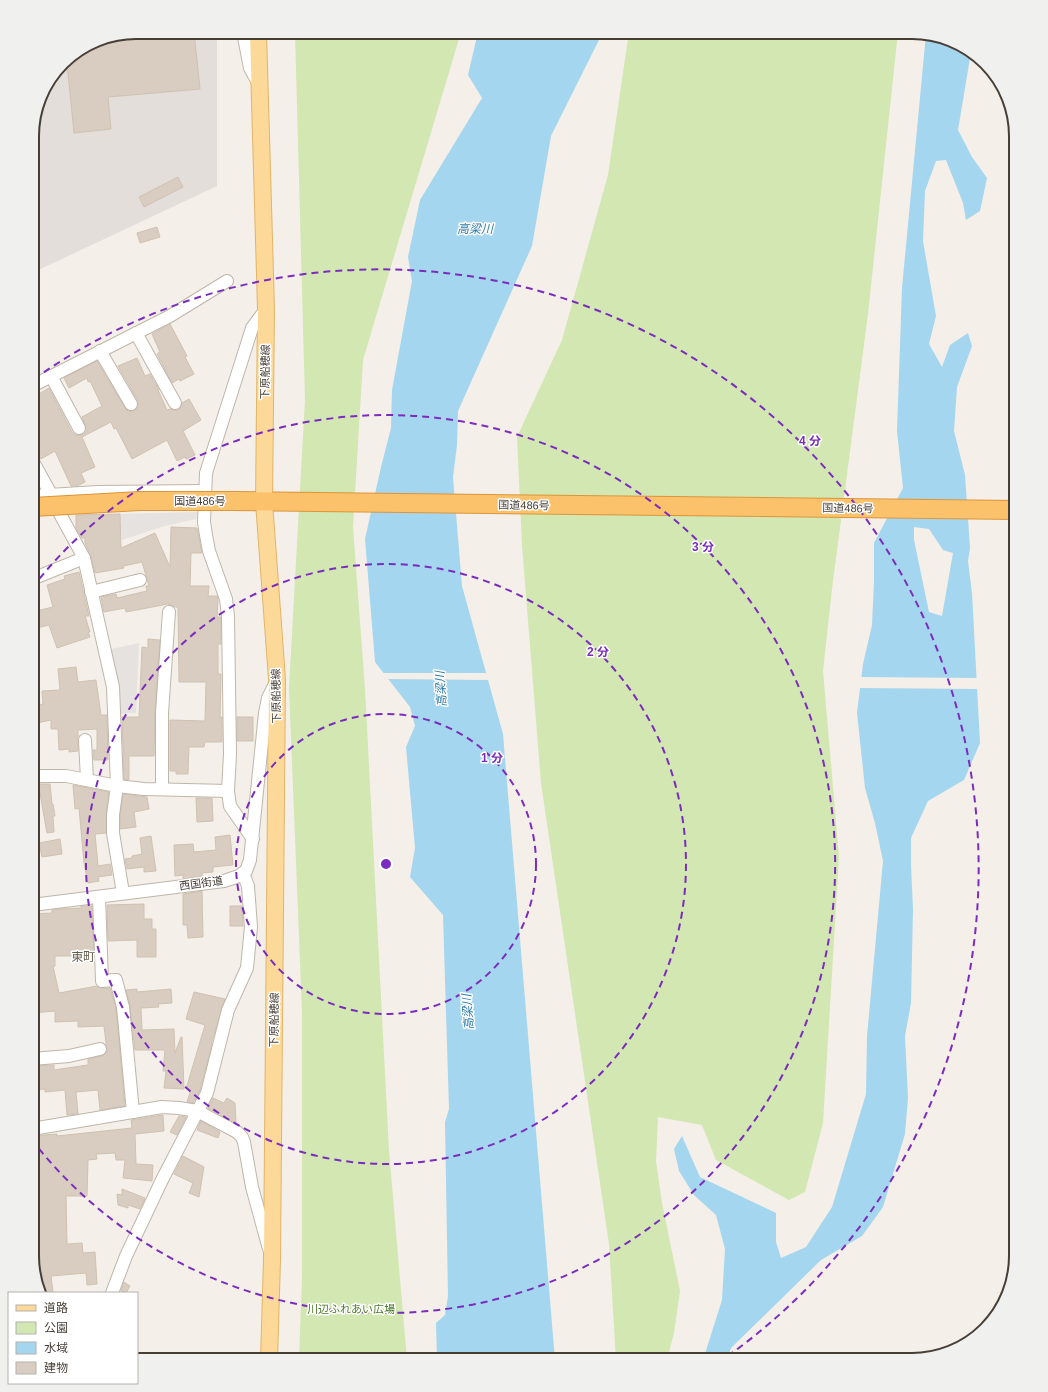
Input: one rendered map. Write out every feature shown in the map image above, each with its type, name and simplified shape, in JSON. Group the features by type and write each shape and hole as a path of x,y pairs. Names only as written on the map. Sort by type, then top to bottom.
{"highway":[{"name":"国道486号","path":"39,507 140,501 234,501 1009,510"}],"main road":[{"name":"下原船穂線","path":"258,39 266,309 264,502 277,679 272,1260 269,1353"}],"street":[{"path":"244,39 250,68 260,86"},
{"path":"39,382 170,316 227,281"},
{"path":"253,839 230,806 228,791 230,754 228,616 226,599 209,552 204,522 206,473 252,328 266,309"},
{"path":"136,332 175,402"},
{"path":"100,351 131,404"},
{"path":"51,376 80,428"},
{"path":"39,473 52,496"},
{"path":"39,496 105,492 205,491"},
{"path":"60,514 84,558 113,687 117,786 113,815 114,833 123,893"},
{"path":"39,576 84,558"},
{"path":"91,592 140,580"},
{"path":"162,789 162,718 169,612"},
{"path":"112,1292 126,1256 206,1093 228,1010 247,968 251,927 248,886 243,873 246,870 250,860 253,839 265,713 268,698 277,679"},
{"path":"85,740 86,780"},
{"path":"39,776 66,776 117,786 228,791"},
{"name":"西国街道","path":"39,904 224,881 239,876 243,873"},
{"path":"99,897 102,981 116,980 119,989 123,1007 133,1112"},
{"path":"39,1058 69,1056 100,1049"},
{"path":"39,1128 162,1107 179,1108 197,1112 237,1132 242,1137 261,1224 272,1260"}],"shaded area":[{"path":"130,39 217,39 217,186 39,270 39,130 42,111 52,87 67,67 82,55 99,46"},
{"path":"197,512 196,519 161,527 122,540 120,514"},
{"path":"139,643 136,713 116,714 107,650"}],"green space":[{"name":"川辺ふれあい広場","path":"295,39 459,39 363,360 353,527 365,689 389,1151 406,1353 299,1353 302,1278 302,1011 289,688 305,400"},
{"path":"628,39 897,39 868,314 832,589 823,671 839,857 823,1123 805,1192 789,1200 716,1160 702,1125 658,1117 656,1161 662,1203 680,1291 674,1333 669,1353 616,1353 609,1244 541,783 522,545 517,437 562,340 608,175"}],"water":[{"name":"高梁川","path":"476,39 600,39 551,136 532,246 458,411 457,445 453,477 462,586 503,734 554,1353 437,1353 436,1323 445,1315 448,1296 445,1122 449,1109 443,915 410,877 415,848 406,747 415,726 410,707 375,662 365,539 391,428 392,390 412,281 408,257 420,200 482,98 468,75"},
{"path":"925,40 943,44 955,49 970,58 958,130 972,157 987,178 980,211 966,220 963,203 946,160 936,161 925,191 923,241 936,316 929,344 942,367 950,345 968,333 972,346 957,387 954,431 965,475 970,548 968,561 972,593 980,743 964,780 928,801 911,838 913,909 911,1003 905,1036 908,1098 905,1134 883,1207 862,1236 821,1260 731,1348 729,1353 705,1353 722,1300 725,1249 716,1215 694,1195 679,1171 674,1149 682,1136 700,1177 776,1213 776,1242 781,1258 806,1247 832,1207 866,1094 867,1036 883,861 875,823 865,788 857,713 863,664 872,625 874,543 903,488 897,431 902,288","holes":["914,527 929,529 943,550 953,553 942,616 929,612 914,540"]}],"pier":[{"path":"381,673 489,673 490,680 386,679"},
{"path":"860,677 978,678 979,689 858,688"}],"building":[{"path":"130,39 195,39 200,89 108,97 111,129 74,133 67,67 73,62 76,62 76,60 82,55 93,49 117,41"},
{"path":"178,177 183,187 144,207 139,197"},
{"path":"157,227 160,237 140,243 137,233"},
{"path":"170,324 187,356 185,357 194,374 172,383 157,354 160,352 152,334"},
{"path":"137,358 145,376 150,374 159,390 167,410 178,410 182,403 189,399 201,420 183,431 195,455 186,459 185,457 177,461 167,440 132,459 116,428 114,429 111,422 82,437 95,467 81,473 85,482 77,486 71,486 55,451 41,459 39,456 39,394 49,388 72,432 75,435 82,435 86,432 86,428 82,417 102,406 90,381 88,382 87,378 69,388 64,378 97,361 125,408 128,411 134,411 138,407 138,401 118,366"},
{"path":"120,514 121,548 155,533 170,567 171,527 197,528 202,553 191,553 190,586 209,586 208,596 217,596 218,599 217,617 221,617 221,644 218,644 218,674 221,674 220,717 222,717 222,742 205,742 204,747 189,747 188,774 176,774 176,771 170,771 170,720 205,721 206,682 179,682 178,607 168,604 126,612 125,608 104,612 101,597 116,594 117,598 147,591 146,586 149,586 142,562 123,566 124,568 95,573 91,556 85,543 85,538 82,538 76,528 76,515"},
{"path":"79,572 89,616 85,616 90,637 57,648 49,625 39,628 39,610 53,607 47,585 65,579 64,576"},
{"path":"148,639 160,640 155,712 154,756 129,756 129,780 124,779 122,717 139,717 142,647 148,648"},
{"path":"76,667 78,682 96,680 101,715 107,715 108,760 94,760 93,750 97,750 97,729 78,730 78,751 69,752 69,749 59,750 58,729 51,729 51,720 39,723 39,705 43,704 42,691 60,690 58,669"},
{"path":"237,717 253,717 253,741 237,741"},
{"path":"39,784 50,784 55,816 53,816 54,832 47,833"},
{"path":"73,785 109,792 106,814 106,833 95,834 98,866 110,864 112,875 98,877 99,881 88,883 84,863 79,808 75,809"},
{"path":"123,794 147,797 149,809 134,812 136,827 120,829"},
{"path":"196,798 212,798 213,821 197,822"},
{"path":"230,835 233,865 213,867 213,872 202,873 202,876 183,879 183,875 175,876 174,845 193,844 194,852 216,850 215,837"},
{"path":"151,836 156,871 144,872 144,867 127,869 125,859 142,854 140,838"},
{"path":"60,839 62,854 42,857 39,843"},
{"path":"202,891 203,937 188,938 187,925 183,925 183,894"},
{"path":"144,904 144,919 152,919 152,929 156,929 156,957 137,957 137,940 108,941 107,905"},
{"path":"81,906 92,906 94,956 55,956 55,966 53,966 59,993 97,986 102,988 110,988 116,1008 125,1106 100,1110 98,1090 76,1092 78,1114 67,1115 65,1090 45,1092 45,1089 39,1090 39,1066 54,1065 54,1070 88,1065 88,1059 102,1056 107,1052 104,1026 78,1027 78,1021 55,1022 55,1011 39,1012 39,914 52,913 52,910 59,909 81,908"},
{"path":"230,906 242,906 243,926 230,926"},
{"path":"137,989 137,992 171,989 172,1003 158,1004 159,1007 141,1008 142,1030 174,1029 175,1053 182,1037 184,1089 164,1088 166,1071 163,1071 165,1050 135,1050 130,1006 126,990"},
{"path":"194,992 225,999 211,1044 200,1090 193,1103 187,1102 191,1090 186,1089 205,1025 186,1019"},
{"path":"213,1098 224,1103 227,1098 235,1103 236,1123 208,1108"},
{"path":"163,1115 164,1131 135,1134 136,1164 153,1165 152,1181 123,1178 125,1160 116,1160 115,1153 96,1154 97,1159 88,1160 87,1196 66,1196 67,1244 82,1243 83,1253 95,1252 97,1284 87,1285 86,1273 51,1276 53,1292 46,1292 42,1281 39,1256 39,1135 57,1134 57,1136 132,1128 131,1120"},
{"path":"179,1116 186,1117 177,1135 170,1132"},
{"path":"201,1121 220,1132 218,1138 197,1130"},
{"path":"183,1156 204,1167 199,1197 189,1193 193,1183 174,1174"},
{"path":"122,1189 145,1198 140,1209 128,1205 128,1208 118,1205 117,1194 122,1195"},
{"path":"124,1282 130,1286 127,1292 121,1291"}],"district":[{"name":"東町","path":"83,957"}]}
